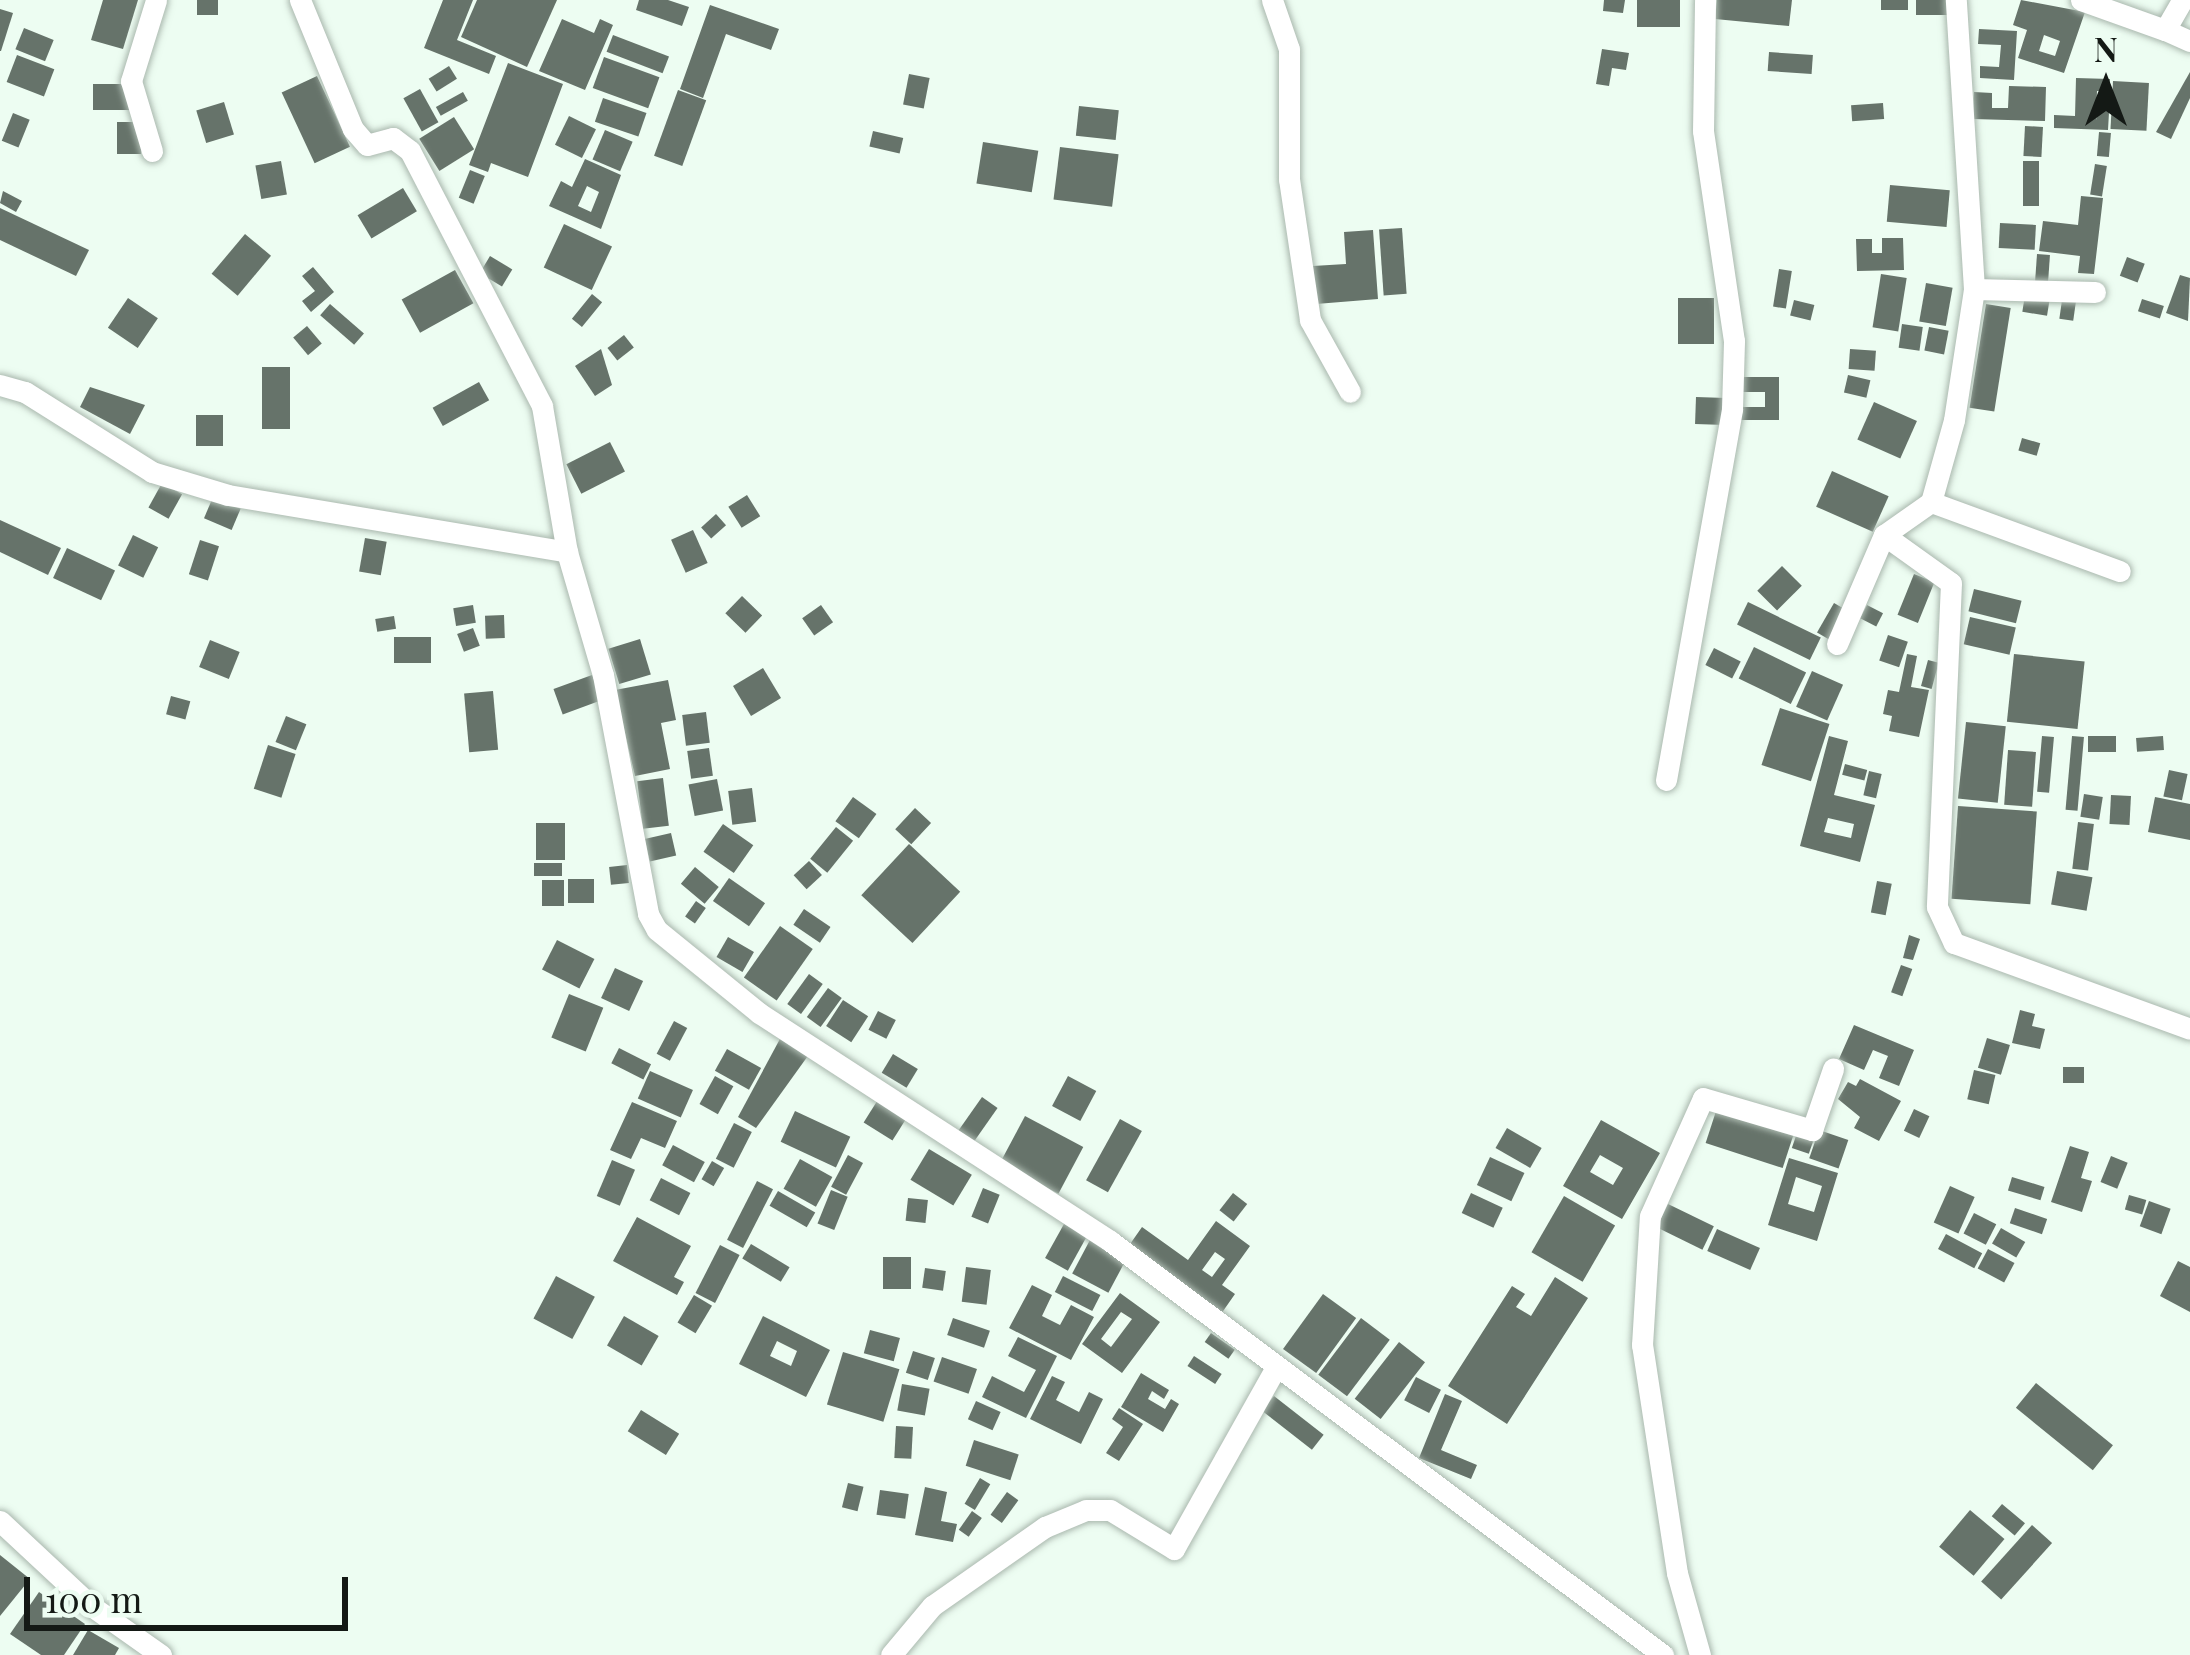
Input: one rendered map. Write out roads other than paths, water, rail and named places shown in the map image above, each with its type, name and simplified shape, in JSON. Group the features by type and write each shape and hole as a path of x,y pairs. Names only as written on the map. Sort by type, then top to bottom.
{"street":[{"path":"152,151 131,81 156,0"},
{"path":"300,0 353,129 368,145 394,138 410,151 542,406 567,552 603,675 648,914 657,930 759,1013 1110,1240 1274,1371 1663,1655"},
{"path":"1272,0 1288,50 1288,179 1310,320 1351,392"},
{"path":"1666,780 1732,409 1734,341 1703,130 1706,0"},
{"path":"1837,644 1884,536 1931,502 1954,420 1974,289 1956,0"},
{"path":"2081,0 2190,41"},
{"path":"2165,30 2182,0"},
{"path":"1974,289 2095,292"},
{"path":"0,385 25,392 152,472 228,495 567,552"},
{"path":"1931,502 2120,571"},
{"path":"1884,536 1951,584 1937,907 1954,943 2190,1029"},
{"path":"1700,1655 1677,1573 1642,1345 1649,1216 1703,1098 1812,1130 1833,1070"},
{"path":"890,1655 932,1606 1045,1527 1086,1510 1110,1510 1174,1549 1274,1371"},
{"path":"0,1520 91,1604 160,1655"}]}
